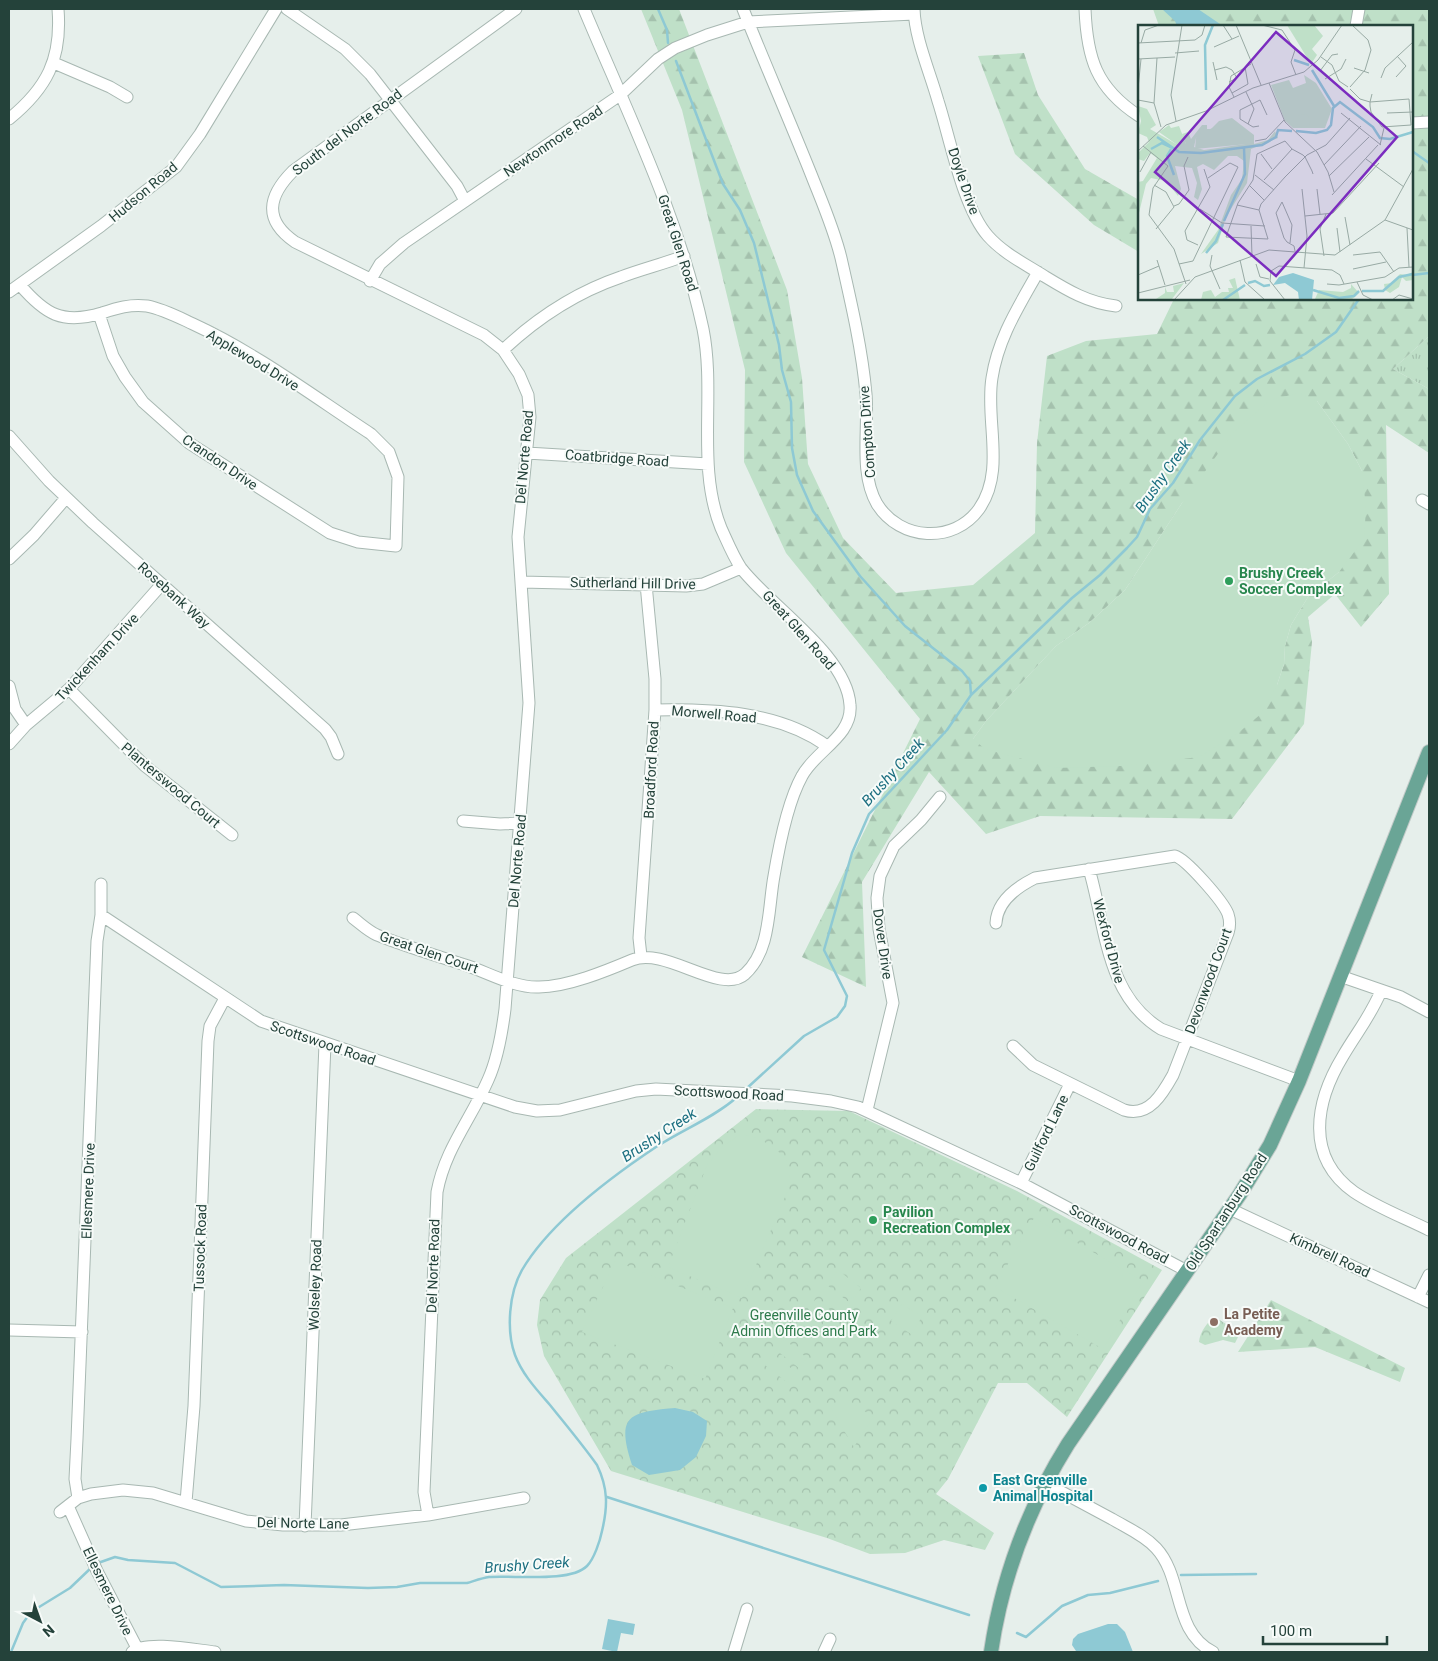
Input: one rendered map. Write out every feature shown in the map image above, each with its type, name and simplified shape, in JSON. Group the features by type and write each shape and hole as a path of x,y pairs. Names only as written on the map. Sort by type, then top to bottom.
{"main road":[{"name":"Old Spartanburg Road","path":"991,1652 1002,1591 1013,1556 1045,1483 1072,1439 1230,1209 1270,1144 1299,1081 1429,752"}],"street":[{"path":"9,119 34,95 54,63 59,32 58,9"},
{"name":"Hudson Road","path":"9,292 124,209 176,167 200,134 276,9"},
{"path":"286,9 345,49 391,99 457,186 465,201"},
{"name":"South del Norte Road","path":"370,281 286,236 274,219 273,199 276,190 293,171 516,9"},
{"path":"584,9 620,95"},
{"name":"Compton Drive","path":"743,9 836,241 856,332 866,395 870,483 877,504 884,514 901,526 928,534 953,530 966,522 983,503 992,468 990,391 994,364 1006,329 1038,272"},
{"path":"1085,9 1088,50 1097,73 1112,95 1138,115"},
{"path":"1356,25 1359,9"},
{"name":"Newtonmore Road","path":"370,281 380,264 389,255 620,95 667,53 707,35 748,22 914,11"},
{"name":"Doyle Drive","path":"914,11 962,180 975,217 983,230 997,245 1038,272 1093,303 1116,306"},
{"path":"54,63 127,97"},
{"name":"Great Glen Road","path":"508,981 533,987 556,985 642,956 672,961 721,980 734,980 745,974 756,958 766,932 776,862 797,785 808,766 843,731 850,717 850,702 844,683 822,652 741,568 717,516 708,464 708,360 694,290 662,194 620,95"},
{"path":"1413,123 1429,122"},
{"path":"503,350 534,323 580,295 620,277 684,256"},
{"name":"Del Norte Road","path":"370,281 484,335 503,350 519,374 528,396 530,418 518,537 529,703 508,981 500,1043 488,1080 447,1155 437,1192 424,1492 428,1515"},
{"name":"Applewood Drive","path":"20,285 39,307 54,315 68,317 99,314 127,305 147,306 169,313 221,337 370,434 389,452 398,477 396,546"},
{"name":"Crandon Drive","path":"99,314 113,356 124,377 143,402 189,443 330,533 358,542 396,546"},
{"name":"Rosebank Way","path":"9,436 66,498 325,729 331,736 338,754"},
{"name":"Coatbridge Road","path":"527,453 708,464"},
{"path":"9,559 34,535 66,498"},
{"name":"Sutherland Hill Drive","path":"522,582 697,585 741,568"},
{"name":"Twickenham Drive","path":"9,744 26,725 70,689 162,584"},
{"name":"Broadford Road","path":"642,956 639,938 655,679 646,584"},
{"path":"9,686 15,708 26,725"},
{"name":"Planterswood Court","path":"70,689 145,766 232,835"},
{"name":"Morwell Road","path":"654,710 722,712 751,716 799,729 826,746"},
{"name":"Dover Drive","path":"867,1110 892,1003 879,928 877,898 880,876 894,846 921,820 940,797"},
{"path":"463,821 500,824 520,823"},
{"name":"Devonwood Court","path":"996,923 997,913 1005,899 1026,882 1043,876 1168,856 1178,856 1184,860 1225,908 1230,921 1228,933 1166,1086 1154,1102 1142,1110 1124,1110 1070,1084 1033,1065 1013,1046"},
{"name":"Wexford Drive","path":"1089,869 1112,966 1123,992 1135,1009 1151,1024 1186,1040 1299,1081"},
{"name":"Ellesmere Drive","path":"78,1498 75,1479 101,884"},
{"name":"Scottswood Road","path":"101,915 130,932 225,998 261,1020 325,1044 480,1096 528,1110 548,1111 656,1088 734,1092 825,1100 867,1110 1021,1183 1187,1270"},
{"name":"Great Glen Court","path":"353,918 376,934 508,981"},
{"path":"1340,976 1412,1002 1429,1012"},
{"path":"1381,991 1370,1016 1343,1056 1330,1080 1320,1117 1321,1146 1327,1162 1344,1184 1356,1193 1429,1230"},
{"name":"Tussock Road","path":"186,1502 194,1406 208,1042 212,1022 225,998"},
{"name":"Wolseley Road","path":"306,1526 325,1044"},
{"name":"Guilford Lane","path":"1021,1183 1070,1084"},
{"name":"Kimbrell Road","path":"1230,1209 1429,1302"},
{"path":"1418,1297 1429,1275"},
{"path":"9,1330 82,1332"},
{"path":"1045,1483 1142,1535 1157,1549 1168,1566 1187,1626 1196,1639 1213,1652"},
{"name":"Del Norte Lane","path":"64,1509 78,1498 91,1494 123,1490 153,1493 246,1521 306,1526 371,1523 524,1498"},
{"name":"Ellesmere Drive","path":"64,1509 88,1552 134,1650"},
{"path":"734,1652 747,1609"},
{"path":"824,1652 830,1639"},
{"path":"134,1650 161,1647 215,1652"}],"green space":[{"path":"641,9 679,9 787,290 802,378 808,464 843,538 896,593 973,585 1035,533 1037,443 1047,356 1086,341 1157,334 1174,300 1413,300 1413,25 1159,25 1153,9 1429,9 1429,336 1393,369 1429,389 1429,453 1386,425 1389,594 1361,627 1335,594 1308,617 1312,642 1304,724 1232,819 1040,816 986,834 929,772 862,882 866,987 802,957 920,719 786,553 744,462 745,370 682,110","holes":["1317,401 1348,444 1362,471 1339,572 1308,597 1291,625 1285,646 1284,664 1277,685 973,739 986,721 1056,646 1089,623 1125,590 1182,503"]},
{"path":"1024,53 1038,95 1085,169 1138,199 1138,251 1094,225 1015,154 978,56"},
{"path":"1429,336 1429,389 1393,369"},
{"name":"Brushy Creek Soccer Complex","path":"1299,393 1317,401 1348,444 1362,471 1366,508 1364,539 1339,572 1308,597 1291,625 1285,646 1284,664 1277,685 1261,714 1238,733 1199,757 1121,766 1056,768 985,749 973,739 986,721 1056,646 1089,623 1125,590 1182,503 1233,433 1270,400"},
{"name":"Greenville County Admin Offices and Park","path":"756,1109 849,1111 1017,1191 1162,1270 1067,1417 1027,1383 998,1383 948,1479 936,1494 994,1533 985,1550 944,1540 905,1553 870,1554 827,1538 611,1471 544,1356 537,1325 540,1300 566,1258"},
{"path":"741,1134 760,1139 777,1150 786,1160 791,1183 742,1298 668,1267 707,1165 722,1147"},
{"path":"1034,1218 1143,1281 1103,1349 995,1287"},
{"path":"615,1261 733,1308 705,1379 582,1332"},
{"path":"838,1270 861,1288 853,1299 830,1280"},
{"path":"827,1285 850,1303 842,1313 819,1295"},
{"path":"816,1299 839,1317 831,1328 808,1309"},
{"path":"1271,1300 1405,1368 1400,1382 1315,1347 1238,1352"},
{"path":"902,1304 922,1317 911,1334 891,1321"},
{"path":"805,1313 828,1331 820,1342 796,1324"},
{"path":"1215,1317 1237,1331 1238,1337 1235,1343 1223,1340 1205,1345 1199,1342 1204,1328"},
{"path":"784,1339 807,1358 799,1368 776,1350"},
{"path":"773,1354 796,1372 788,1383 765,1365"},
{"path":"841,1395 873,1417 854,1447 831,1409"}],"water":[{"path":"1162,9 1198,9 1222,25 1177,25 1175,21"},
{"path":"675,1408 693,1412 707,1421 706,1436 696,1457 680,1470 649,1475 632,1465 625,1436 626,1426 637,1415"},
{"path":"608,1619 635,1624 633,1635 621,1633 617,1652 602,1649"},
{"path":"1108,1624 1117,1624 1125,1632 1133,1652 1076,1651 1072,1645 1073,1639 1078,1634"}],"waterway":[{"path":"658,9 667,30 668,43"},
{"path":"676,61 723,184 740,210 754,243 779,345 782,370 791,402 792,448 797,475 813,511 860,576 905,626 962,671 970,681 971,695"},
{"path":"1413,152 1429,163"},
{"name":"Brushy Creek","path":"1413,275 1429,273"},
{"name":"Brushy Creek","path":"746,1089 804,1036 837,1017 845,1006 847,996 824,950 852,853 869,814 947,730 971,695 1072,598 1100,575 1137,537 1150,509 1173,483 1200,440 1235,396 1257,379 1305,354 1336,332 1358,300"},
{"name":"Brushy Creek","path":"98,1563 115,1557 128,1560 175,1563 221,1587 284,1585 368,1588 397,1587 420,1583 467,1583 489,1577 568,1575 587,1566 596,1550 604,1522 606,1497 601,1473 574,1435 530,1382 518,1362 510,1334 510,1312 514,1289 522,1270 534,1253 564,1219 582,1203 620,1172 656,1147 717,1112 736,1098"},
{"path":"607,1497 969,1615"},
{"name":"Brushy Creek","path":"11,1652 23,1623 31,1612 70,1588 92,1567"},
{"path":"1181,1575 1256,1574"},
{"path":"1017,1633 1026,1637 1062,1606 1088,1595 1110,1593 1158,1581"}],"place":[{"name":"Brushy Creek Soccer Complex","path":"1229,581"},
{"name":"Pavilion Recreation Complex","path":"873,1220"},
{"name":"La Petite Academy","path":"1214,1322"},
{"name":"East Greenville Animal Hospital","path":"983,1488"}]}
